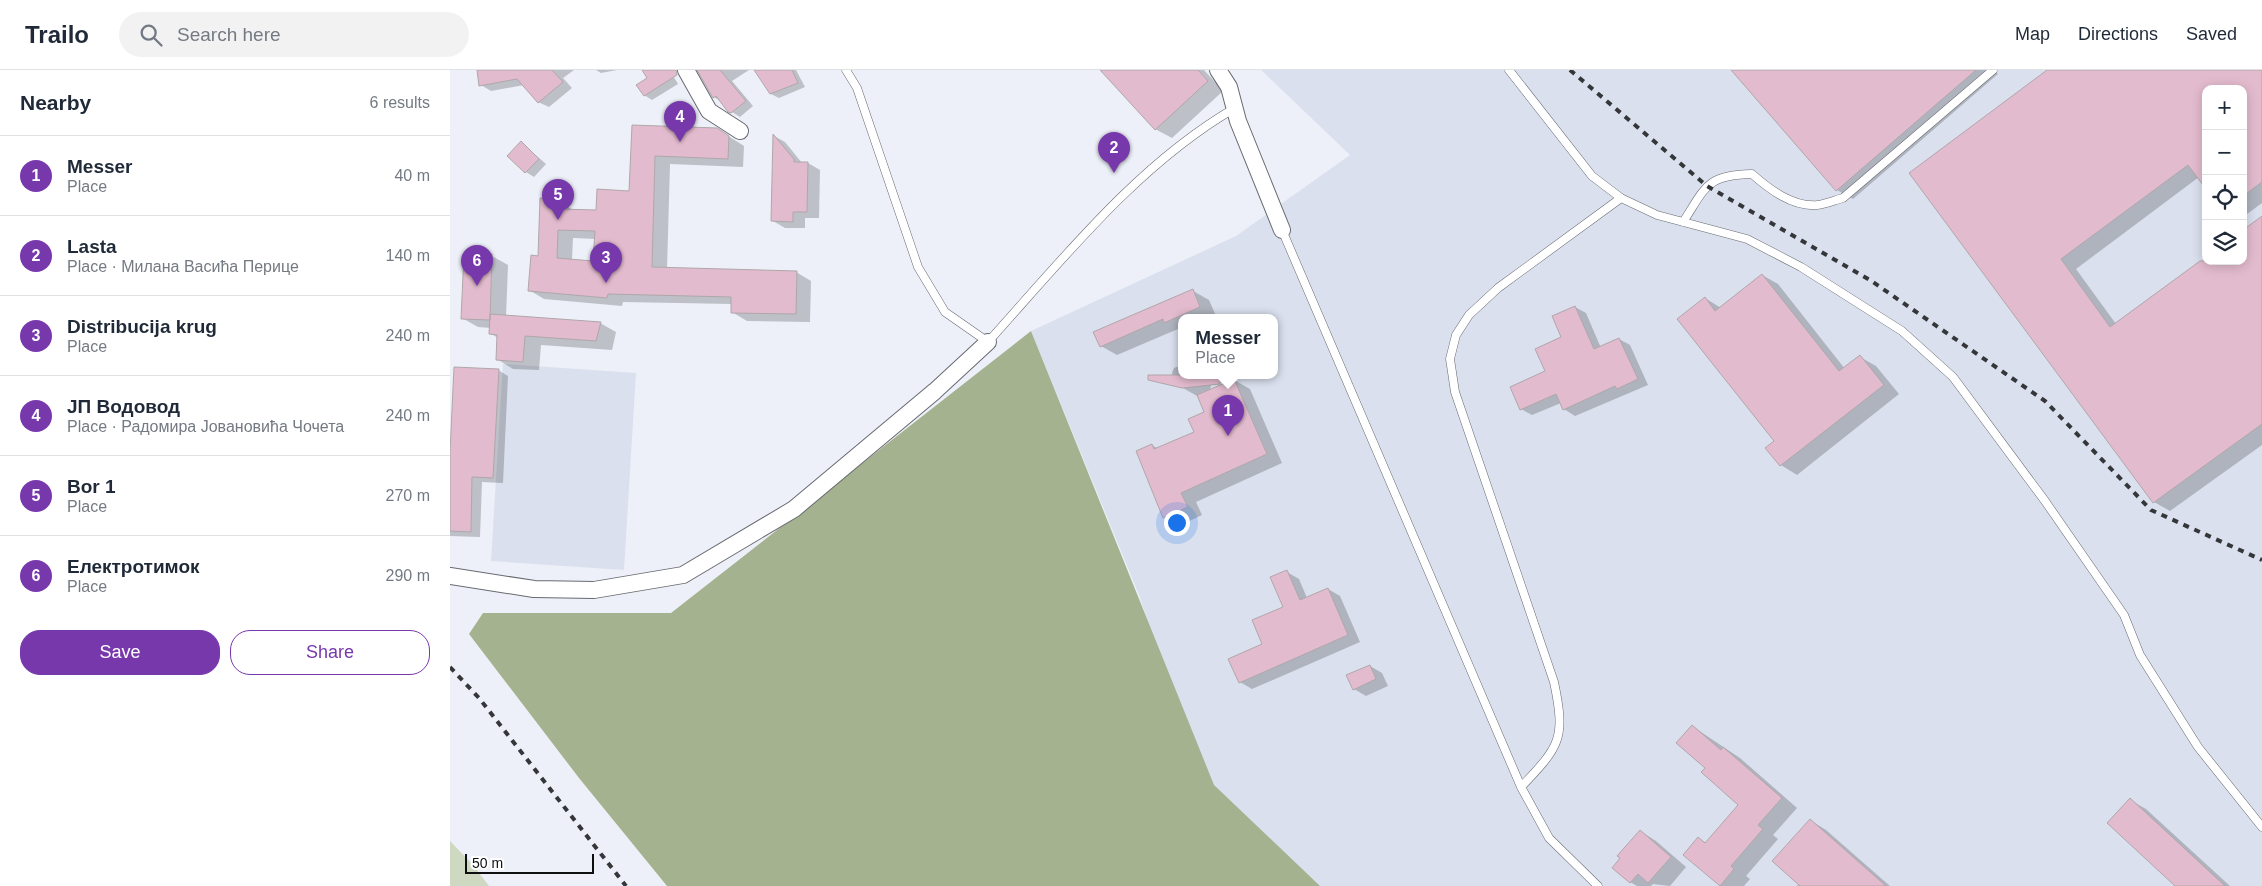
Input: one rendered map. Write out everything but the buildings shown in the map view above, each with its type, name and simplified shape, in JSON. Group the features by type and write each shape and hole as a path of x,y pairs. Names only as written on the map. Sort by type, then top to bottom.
{"street":[{"path":"686,70 694,88 709,110 740,131"},
{"path":"1218,70 1229,87 1235,108 1282,230"},
{"path":"450,576 534,590 594,590 683,575 794,510 928,397 988,342"}],"lane":[{"path":"846,70 857,88 918,266 945,312 988,342 1055,266 1152,166 1212,121 1235,108"},
{"path":"1509,70 1592,176 1621,198 1656,215 1747,239 1801,266 1902,331 1953,377 2046,501 2124,615 2140,655 2198,747 2262,827"},
{"path":"1683,222 1707,186 1726,174 1752,174 1772,192 1803,204 1817,205 1843,198 1993,70"},
{"path":"1521,788 1549,757 1558,738 1561,716 1554,682 1456,392 1450,359 1456,335 1469,314 1498,288 1621,198"},
{"path":"1282,230 1521,788 1549,838 1598,886"}],"shaded area":[{"path":"1261,70 2262,70 2262,886 1305,886 1208,799 1139,595 1031,331 1236,236 1350,155"},
{"path":"503,364 636,373 624,570 491,561"}],"green space":[{"path":"1031,331 1214,785 1320,886 667,886 579,778 469,634 483,613 671,613"},
{"path":"450,841 473,865 489,886 450,886"}],"railway":[{"path":"1570,70 1707,186 1870,280 2045,401 2151,510 2262,560"},
{"path":"450,667 479,698 626,886"}],"place":[{"name":"ЈП Водовод","path":"680,142"},
{"name":"Lasta","path":"1114,173"},
{"name":"Bor 1","path":"558,220"},
{"name":"Distribucija krug","path":"606,283"},
{"name":"Електротимок","path":"477,286"},
{"name":"Messer","path":"1228,436"}]}
